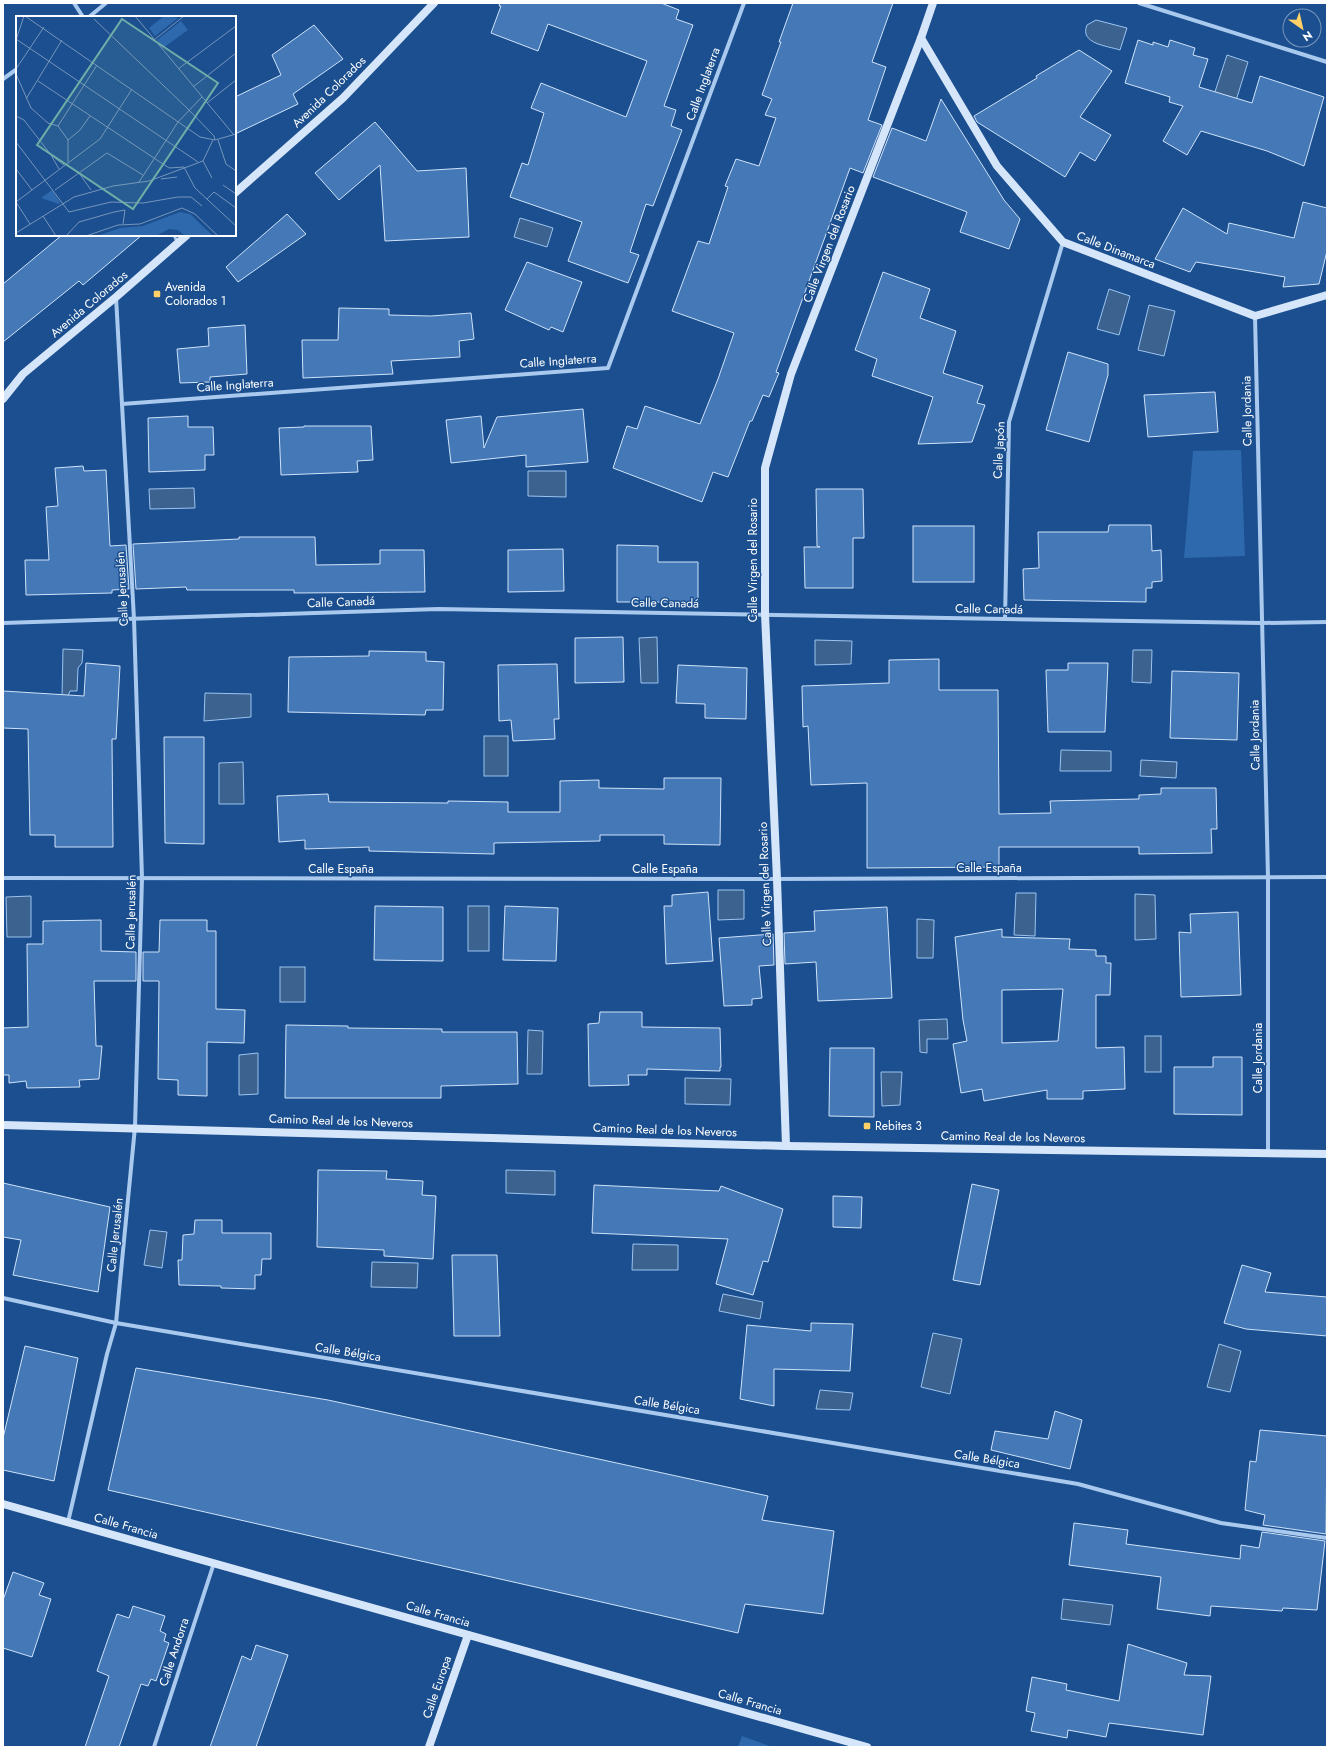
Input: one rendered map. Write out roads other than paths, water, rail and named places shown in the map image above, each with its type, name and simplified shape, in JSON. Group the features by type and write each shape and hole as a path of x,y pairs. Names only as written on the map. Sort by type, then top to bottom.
{"street":[{"path":"74,3 82,16"},
{"path":"90,16 106,3"},
{"name":"Avenida Colorados","path":"236,192 343,98 434,3"},
{"name":"Calle Inglaterra","path":"122,404 608,368 744,3"},
{"name":"Calle Virgen del Rosario","path":"786,1146 777,879 765,614 765,468 791,374 921,38 933,3"},
{"path":"1139,3 1327,62"},
{"name":"Calle Dinamarca","path":"921,38 997,166 1063,242 1255,316"},
{"path":"3,79 16,70"},
{"name":"Avenida Colorados","path":"3,393 23,374 116,297 186,236"},
{"name":"Calle Japón","path":"1005,619 1009,422 1063,242"},
{"path":"1255,316 1327,295"},
{"name":"Calle Jerusalén","path":"68,1522 105,1362 116,1323 136,1128 142,878 134,619 116,297"},
{"name":"Calle Jordania","path":"1255,316 1268,877 1268,1152"},
{"name":"Avenida Colorados","path":"3,399 23,374"},
{"name":"Calle Canadá","path":"3,623 438,609 1262,623 1327,622"},
{"name":"Calle España","path":"3,878 777,879 1327,877"},
{"name":"Camino Real de los Neveros","path":"3,1125 786,1146 1327,1154"},
{"name":"Calle Bélgica","path":"3,1298 116,1323 1078,1484 1221,1523 1327,1538"},
{"name":"Calle Francia","path":"3,1504 867,1747"},
{"name":"Calle Andorra","path":"154,1747 214,1563"},
{"name":"Calle Europa","path":"429,1747 468,1635"}],"lane":[{"path":"174,236 178,243"}],"place":[{"name":"Avenida Colorados 1","path":"157,294"},
{"name":"Rebites 3","path":"867,1126"}]}
